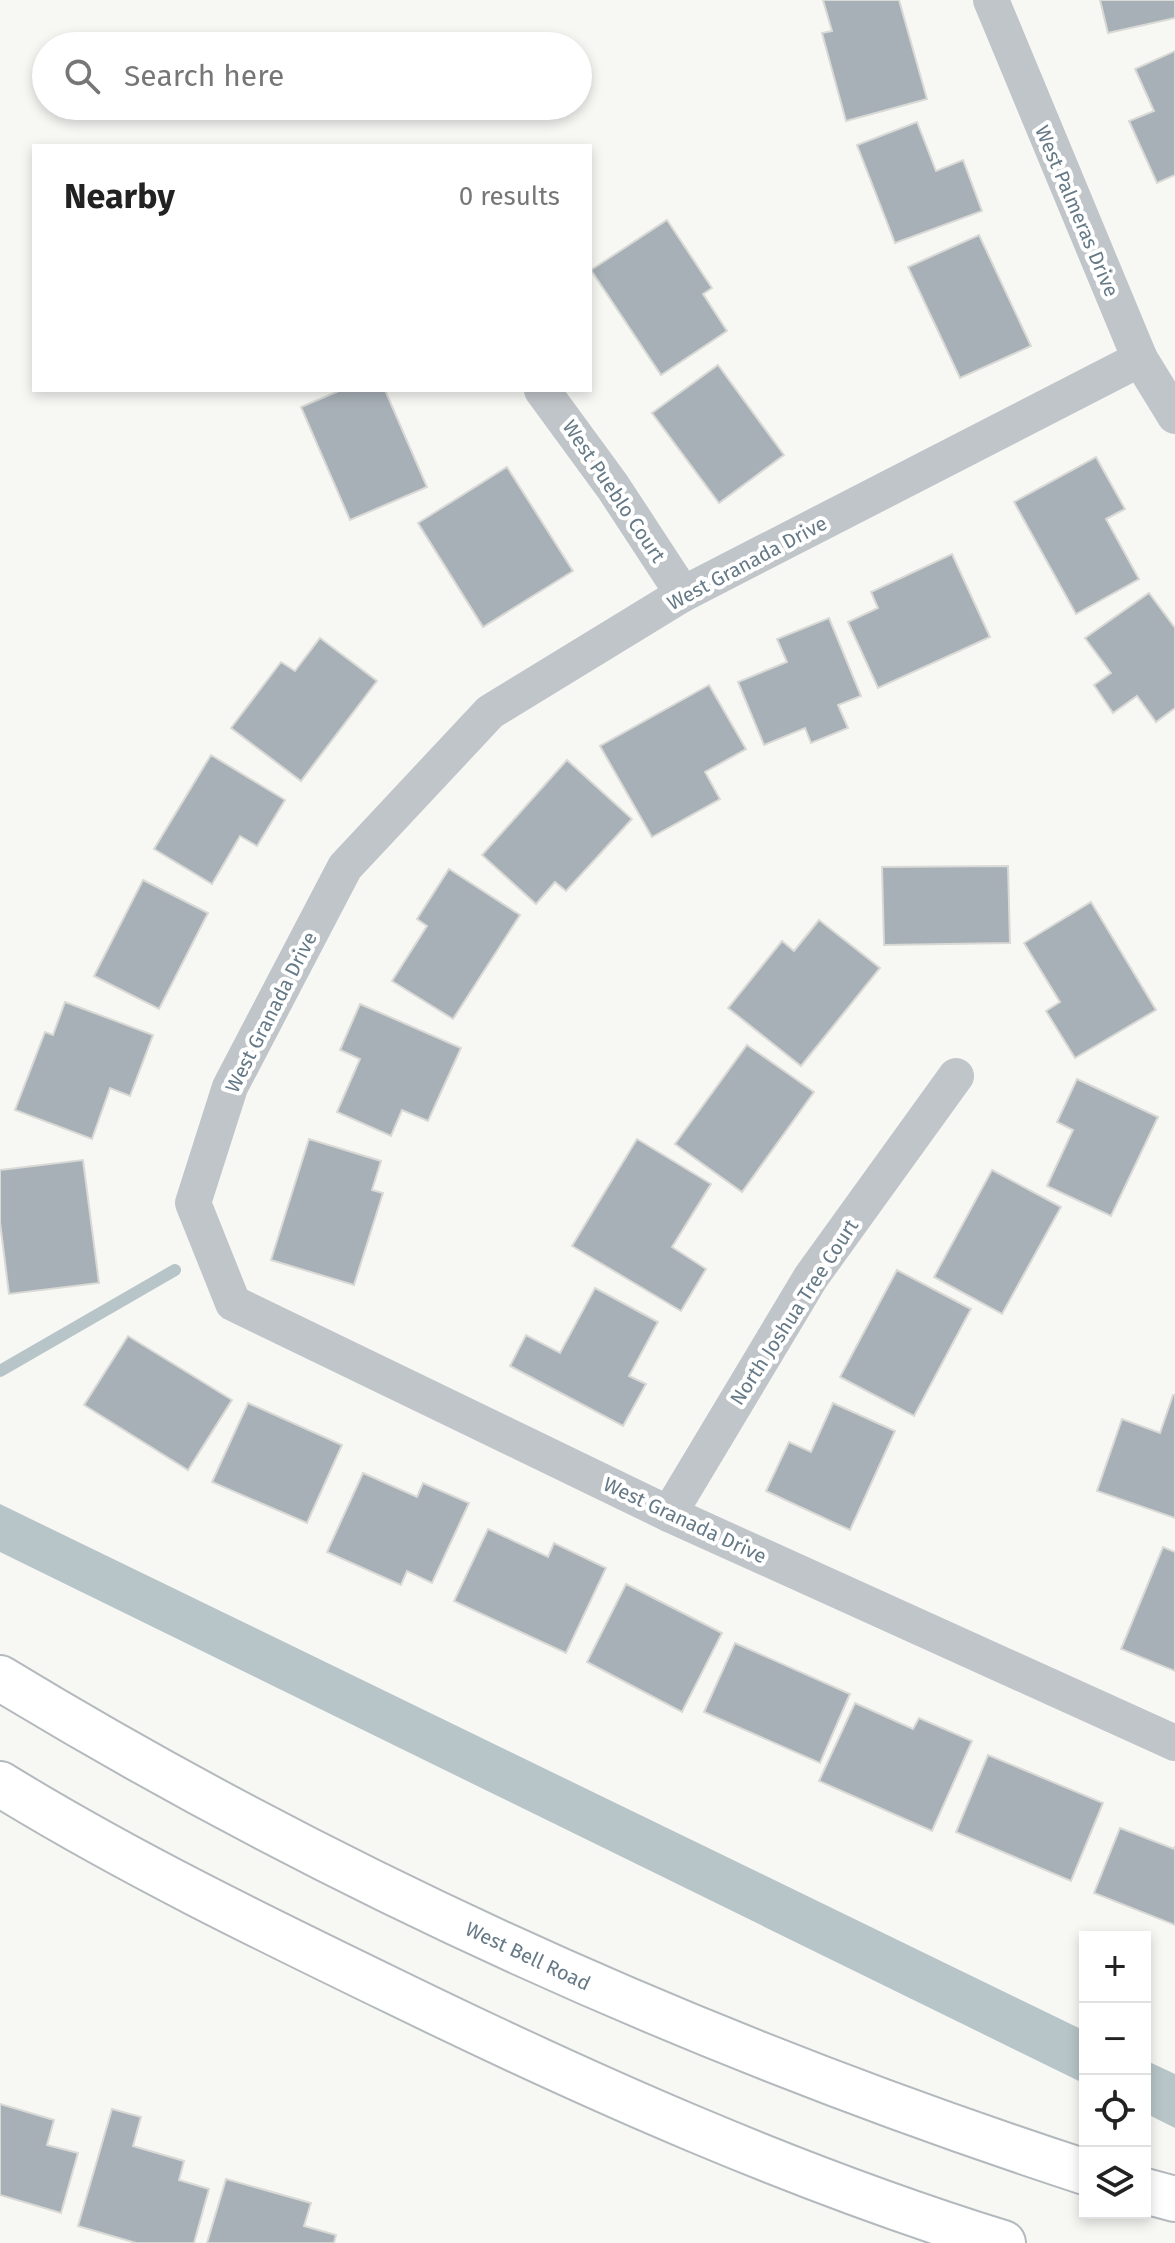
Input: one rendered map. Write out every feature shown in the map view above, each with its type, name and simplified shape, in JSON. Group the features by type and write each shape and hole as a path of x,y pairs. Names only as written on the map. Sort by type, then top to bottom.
{"main road":[{"name":"West Bell Road","path":"0,1678 118,1750 304,1849 554,1969 843,2089 1079,2170"},
{"path":"0,1784 69,1827 257,1927 595,2087 833,2183 1003,2243"},
{"path":"1151,2193 1175,2199"}],"street":[{"name":"West Palmeras Drive","path":"991,0 1140,359 1175,416"},
{"name":"West Granada Drive","path":"1140,359 683,594 490,712 345,867 230,1087 193,1203 233,1303 669,1514 1175,1743"},
{"name":"West Pueblo Court","path":"543,392 613,487 683,594"},
{"name":"North Joshua Tree Court","path":"669,1514 811,1277 956,1076"}],"shaded area":[{"path":"0,1504 1079,2028 1079,2081 0,1552"},
{"path":"1151,2063 1175,2074 1175,2128 1151,2116"}],"building":[{"path":"823,0 899,0 927,99 846,121 822,33 832,31"},
{"path":"1100,0 1175,0 1175,18 1108,33"},
{"path":"1175,51 1175,175 1157,183 1129,121 1154,111 1135,69"},
{"path":"917,122 936,171 963,160 982,211 895,243 857,145"},
{"path":"667,220 712,288 703,294 727,331 661,375 592,269"},
{"path":"979,235 1031,346 960,378 908,267"},
{"path":"718,365 784,455 719,503 652,413"},
{"path":"336,392 386,392 427,487 350,520 301,407"},
{"path":"1096,457 1125,509 1106,519 1139,579 1076,614 1014,502"},
{"path":"507,467 573,571 483,627 418,523"},
{"path":"952,554 990,637 878,688 848,622 878,608 871,592"},
{"path":"1149,593 1175,628 1175,708 1156,722 1137,696 1113,713 1094,685 1111,673 1085,638"},
{"path":"829,618 861,696 838,705 848,728 811,743 805,728 764,745 738,682 787,662 777,639"},
{"path":"320,638 377,681 301,781 231,728 281,662 295,671"},
{"path":"709,685 746,749 705,772 720,799 652,837 600,746"},
{"path":"211,755 285,800 257,846 240,836 212,884 154,849"},
{"path":"567,760 632,819 566,891 555,882 536,904 482,855"},
{"path":"1008,866 1010,943 884,945 882,867"},
{"path":"449,869 520,915 453,1019 392,981 427,926 417,919"},
{"path":"143,880 208,913 159,1009 94,976"},
{"path":"1091,902 1156,1010 1075,1058 1046,1011 1060,1002 1024,943"},
{"path":"819,920 880,968 801,1066 728,1008 782,941 794,951"},
{"path":"65,1002 153,1035 130,1096 110,1088 92,1139 15,1110 45,1032 53,1035"},
{"path":"360,1004 461,1048 428,1121 402,1110 391,1136 337,1112 360,1059 340,1050"},
{"path":"747,1045 814,1092 742,1192 675,1144"},
{"path":"1077,1079 1158,1117 1111,1216 1047,1186 1073,1130 1057,1122"},
{"path":"309,1139 381,1161 372,1190 383,1193 354,1285 271,1260"},
{"path":"637,1139 711,1184 672,1247 706,1269 681,1311 572,1246"},
{"path":"83,1160 99,1283 9,1294 0,1222 0,1170"},
{"path":"992,1170 1061,1207 1002,1314 934,1277"},
{"path":"897,1270 971,1309 914,1416 840,1377"},
{"path":"595,1288 658,1322 629,1376 646,1384 623,1426 510,1366 526,1335 560,1353"},
{"path":"128,1336 232,1400 188,1470 84,1405"},
{"path":"1173,1395 1175,1518 1097,1491 1122,1419 1160,1433"},
{"path":"248,1403 342,1445 307,1523 212,1482"},
{"path":"833,1403 895,1431 850,1530 766,1491 789,1442 811,1452"},
{"path":"363,1473 417,1497 423,1483 469,1503 432,1583 407,1571 401,1585 327,1552"},
{"path":"488,1529 548,1557 554,1543 606,1568 566,1653 454,1601"},
{"path":"1163,1547 1175,1552 1175,1671 1121,1649"},
{"path":"626,1584 722,1633 682,1712 587,1662"},
{"path":"735,1643 850,1694 820,1763 704,1712"},
{"path":"855,1703 913,1729 919,1718 972,1741 932,1831 819,1781"},
{"path":"988,1755 1103,1803 1071,1881 956,1832"},
{"path":"1120,1828 1174,1849 1175,1846 1175,1925 1094,1893"},
{"path":"0,2104 54,2120 47,2145 78,2153 61,2213 0,2195"},
{"path":"112,2109 141,2117 133,2146 184,2161 179,2180 209,2189 194,2243 136,2243 78,2226"},
{"path":"226,2179 311,2203 304,2226 336,2235 334,2243 207,2243"}],"waterway":[{"path":"0,1371 175,1270"}]}
